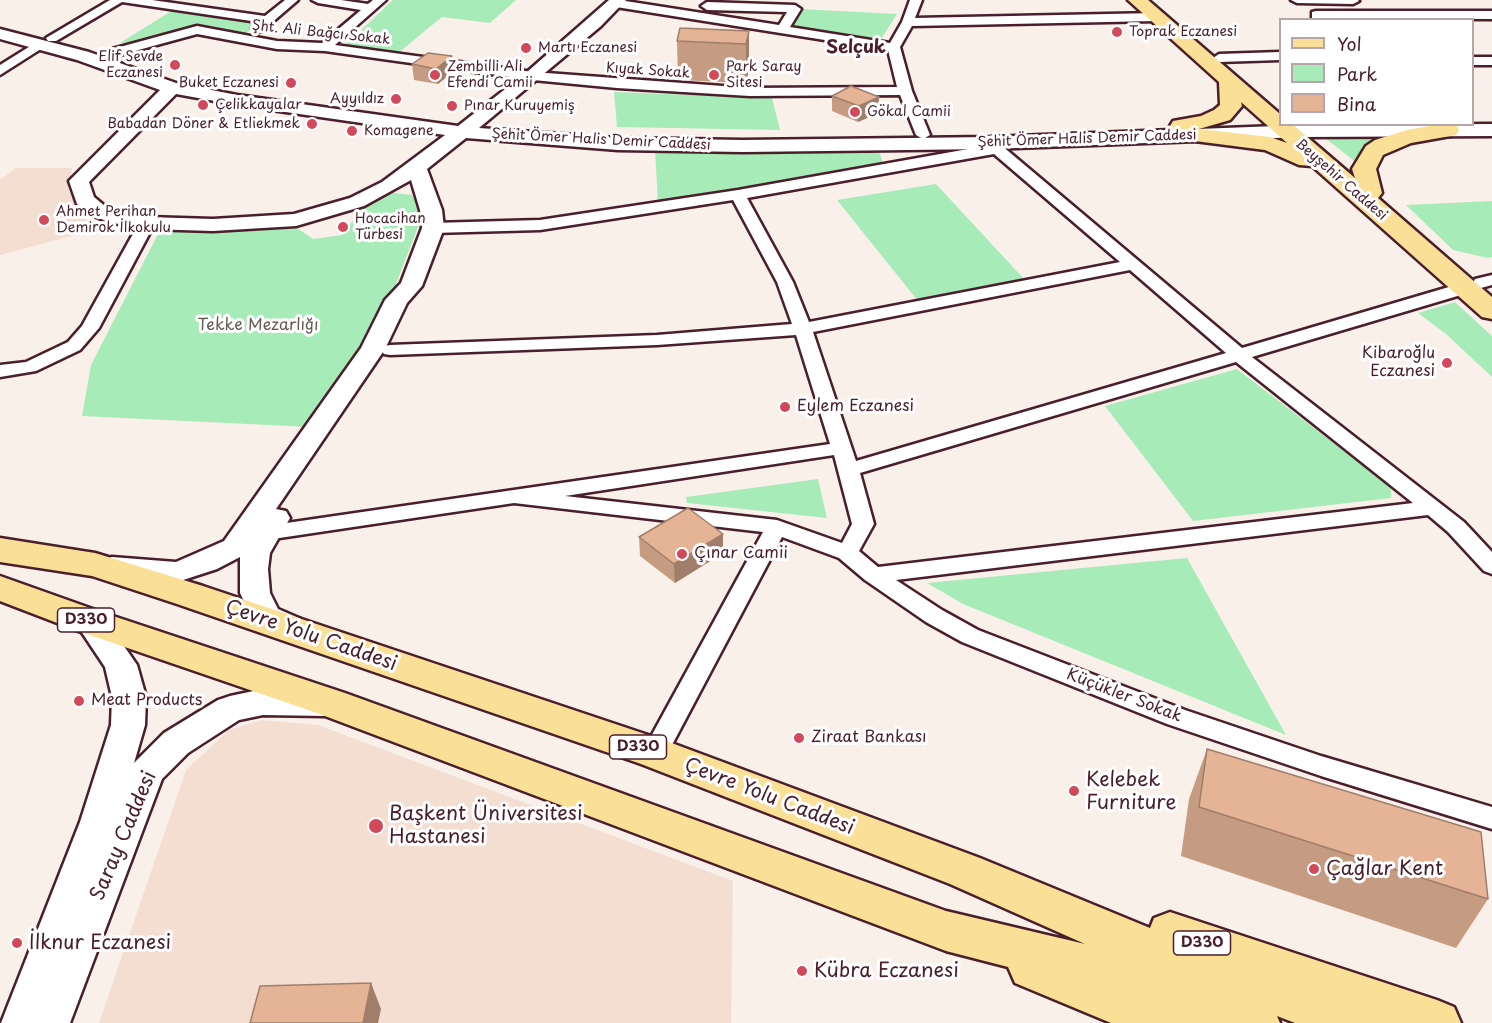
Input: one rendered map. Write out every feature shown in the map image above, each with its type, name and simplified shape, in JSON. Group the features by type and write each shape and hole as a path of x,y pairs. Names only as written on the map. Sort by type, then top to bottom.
{"main road":[{"name":"Beyşehir Caddesi","path":"1137,0 1154,9 1219,58 1234,78"},
{"path":"172,88 80,181 84,200 99,211 115,218 147,223 222,225 296,220 357,202 389,186 417,167 532,76 617,1"},
{"name":"Beyşehir Caddesi","path":"1154,9 1279,118"},
{"name":"Şehit Ömer Halis Demir Caddesi","path":"0,26 172,88 467,127 668,146 992,146 1279,124"},
{"name":"Şehit Ömer Halis Demir Caddesi","path":"0,34 109,54 185,80 467,127 684,137 1188,131"},
{"path":"1188,131 1226,111 1231,106 1234,78 1272,93"},
{"path":"1474,124 1492,124"},
{"name":"Beyşehir Caddesi","path":"1288,126 1331,172 1483,286"},
{"name":"Beyşehir Caddesi","path":"1288,126 1483,286 1492,311"},
{"name":"Şehit Ömer Halis Demir Caddesi","path":"1351,126 1492,130"},
{"path":"1370,193 1364,169 1374,151 1407,137 1448,129"},
{"path":"1188,131 1270,144 1331,172"},
{"path":"95,565 177,572 206,562 234,548 374,349 397,300 411,286 433,228 431,210 417,167"},
{"path":"307,634 266,616 255,593 253,569 255,553 266,533 390,350 413,300 411,286"},
{"name":"Çevre Yolu Caddesi","path":"2,550 95,565 307,634 655,753 965,871 1116,936 1356,1023"},
{"name":"D330","path":"0,588 91,622 331,703 946,931 1090,993 1170,1023"},
{"name":"Saray Caddesi","path":"22,1023 98,822 128,725 129,697 121,665 91,622"},
{"name":"Saray Caddesi","path":"49,1023 147,771 176,743 230,709 263,702 331,703"},
{"name":"D330","path":"965,871 1117,914 1437,1023"},
{"path":"946,931 1098,968 1256,1023"}],"street":[{"path":"0,71 46,41 118,0"},
{"path":"127,0 268,20"},
{"path":"244,40 292,0"},
{"path":"318,0 375,4"},
{"path":"916,0 908,22 894,47 905,91 923,135"},
{"path":"1289,0 1319,17 1415,14 1492,15"},
{"path":"1297,0 1401,2 1415,14"},
{"path":"617,1 894,47"},
{"path":"617,1 795,9 783,29"},
{"path":"325,47 375,4"},
{"path":"908,22 1154,9"},
{"name":"Şht. Ali Bağcı Sokak","path":"109,54 197,30 244,40 302,47 325,47 532,76"},
{"path":"1219,58 1279,56"},
{"path":"1474,61 1492,61"},
{"name":"Kıyak Sokak","path":"532,76 750,92 905,91"},
{"path":"433,228 540,225 738,195 992,146 1239,355 1456,527 1492,566"},
{"path":"738,195 785,282 803,329 849,470 863,524 847,553"},
{"path":"0,371 30,367 74,346 90,328 147,223"},
{"path":"390,350 657,340 803,329 1132,265"},
{"path":"849,470 1483,286"},
{"path":"266,533 842,448"},
{"name":"Küçükler Sokak","path":"511,496 777,527 847,553 873,575 934,616 970,636 1176,717 1321,766 1492,819"},
{"path":"873,575 1432,508"},
{"path":"655,753 777,527"}],"shaded area":[{"name":"Ahmet Perihan Demirok İlkokulu","path":"16,168 72,168 69,191 79,210 98,229 0,255 0,180"},
{"name":"Başkent Üniversitesi Hastanesi","path":"261,720 318,725 733,881 731,1023 99,1023 186,770 229,730"}],"green space":[{"path":"393,0 516,0 490,23 442,17 397,54 343,47"},
{"path":"799,9 897,14 881,39 793,26"},
{"path":"173,10 259,24 245,34 207,26 192,27 120,43"},
{"path":"614,92 772,98 780,130 617,127"},
{"path":"1326,132 1393,133 1367,146 1360,153 1357,163 1325,138"},
{"path":"655,150 739,152 879,150 884,167 658,203"},
{"path":"936,184 1025,280 918,301 837,200"},
{"name":"Tekke Mezarlığı","path":"386,192 412,195 423,214 379,328 310,427 82,416 91,365 160,230 294,226 313,239 342,235 362,208"},
{"path":"1492,201 1492,257 1488,258 1453,250 1406,205"},
{"path":"1455,302 1492,336 1492,377 1446,334 1418,313"},
{"path":"1237,369 1391,487 1391,498 1193,521 1105,406"},
{"path":"818,479 827,518 687,503 686,497"},
{"path":"1187,558 1286,735 963,604 927,583"}],"building":[{"path":"680,28 749,31 746,44 677,41"},
{"path":"428,53 452,56 436,69 412,64"},
{"path":"851,86 879,97 859,106 832,96"},
{"path":"688,508 723,534 674,564 639,537"},
{"path":"1207,749 1481,832 1488,899 1199,807"},
{"path":"371,983 363,1023 250,1023 260,986"}],"place":[{"name":"Toprak Eczanesi","path":"1117,32"},
{"name":"Martı Eczanesi","path":"526,48"},
{"name":"Elif Sevde Eczanesi","path":"175,65"},
{"name":"Zembilli Ali Efendi Camii","path":"435,75"},
{"name":"Park Saray Sitesi","path":"714,75"},
{"name":"Buket Eczanesi","path":"291,83"},
{"name":"Ayyıldız","path":"396,99"},
{"name":"Çelikkayalar","path":"203,105"},
{"name":"Pınar Kuruyemiş","path":"452,106"},
{"name":"Gökal Camii","path":"855,112"},
{"name":"Babadan Döner & Etliekmek","path":"312,124"},
{"name":"Komagene","path":"352,131"},
{"name":"Ahmet Perihan Demirok İlkokulu","path":"44,220"},
{"name":"Hocacihan Türbesi","path":"343,227"},
{"name":"Kibaroğlu Eczanesi","path":"1447,363"},
{"name":"Eylem Eczanesi","path":"785,407"},
{"name":"Çınar Camii","path":"682,554"},
{"name":"Meat Products","path":"79,701"},
{"name":"Ziraat Bankası","path":"799,738"},
{"name":"Kelebek Furniture","path":"1074,791"},
{"name":"Başkent Üniversitesi Hastanesi","path":"376,826"},
{"name":"Çağlar Kent","path":"1314,869"},
{"name":"İlknur Eczanesi","path":"17,943"},
{"name":"Kübra Eczanesi","path":"802,971"}],"district":[{"name":"Selçuk","path":"856,48"}]}
